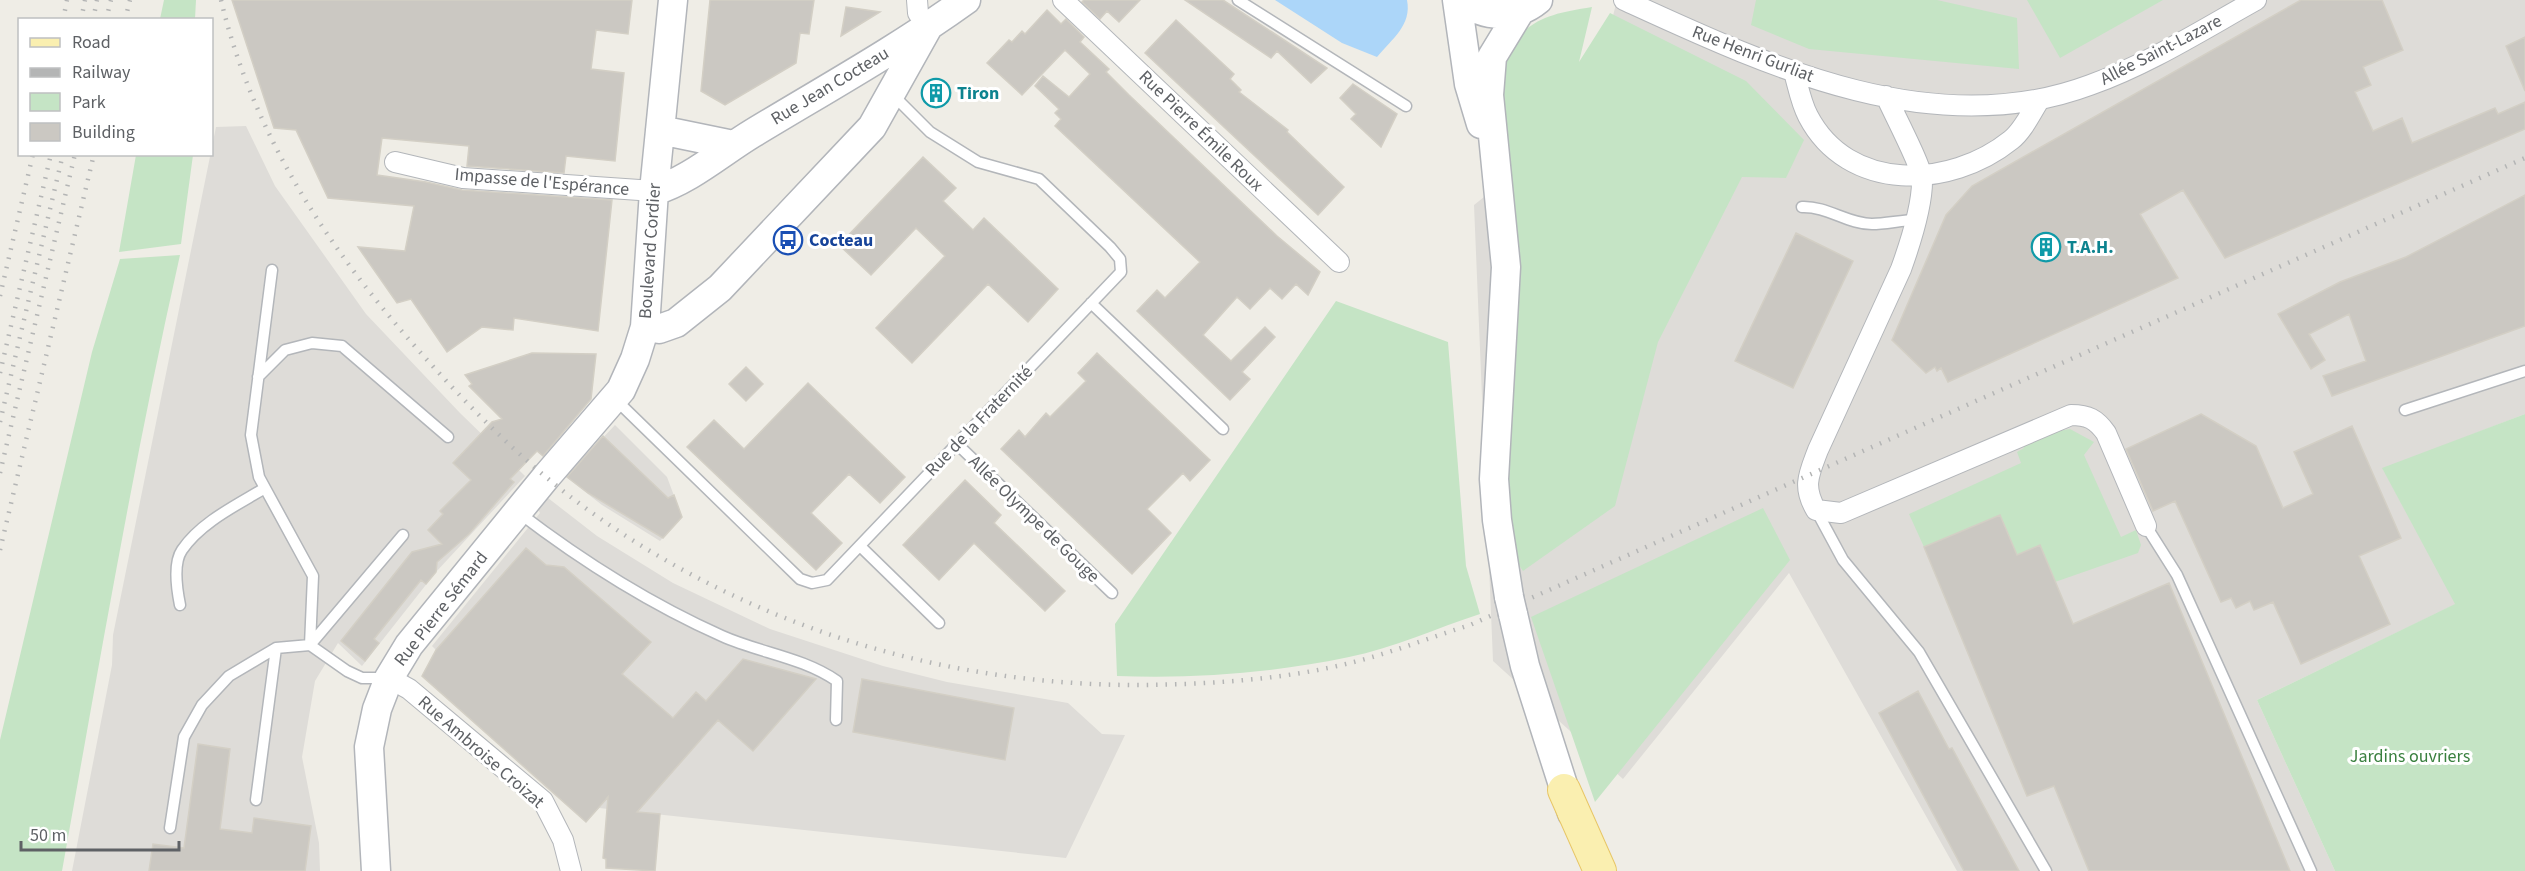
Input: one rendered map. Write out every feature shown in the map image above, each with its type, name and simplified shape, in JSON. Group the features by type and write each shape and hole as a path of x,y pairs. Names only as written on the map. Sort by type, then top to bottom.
{"main road":[{"name":"Boulevard Cordier","path":"550,472 621,390 635,359 645,327 654,191 673,0"},
{"name":"Rue Jean Cocteau","path":"654,191 674,185 733,145 928,27 966,0"},
{"path":"1457,0 1469,84 1495,166"},
{"path":"1463,0 1486,13 1503,14 1535,3"},
{"path":"1535,3 1492,57 1489,95 1495,166 1503,218 1506,267 1494,479 1497,520 1511,605 1525,666 1564,790 1593,871"},
{"name":"Rue Jean Cocteau","path":"645,327 659,329 676,323 720,288 872,127 928,27"},
{"path":"660,130 733,145"},
{"name":"Rue Pierre Sémard","path":"376,871 369,747 377,709 389,678 409,645 550,472"},
{"path":"1564,790 1584,871"},
{"path":"1564,790 1600,871"}],"street":[{"path":"917,0 918,13 928,27"},
{"name":"Rue Pierre Émile Roux","path":"1064,0 1339,262"},
{"name":"Rue Henri Gurliat","path":"1624,0 1735,51 1834,85 1886,96"},
{"name":"Allée Saint-Lazare","path":"1886,96 1924,103 1989,106 2040,99 2089,86 2144,63 2256,0"},
{"path":"1794,72 1807,115 1825,140 1847,160 1877,173 1922,177 1976,162 2013,139 2040,99"},
{"path":"1886,96 1922,177 1916,220 1901,268 1815,459 1807,491 1816,510 1841,513 1859,508 2071,415 2085,415 2098,422 2106,433 2146,526"},
{"name":"Impasse de l'Espérance","path":"395,162 463,178 654,191"},
{"name":"Rue Ambroise Croizat","path":"389,678 410,688 543,801 563,840 571,871"}],"lane":[{"path":"1238,0 1406,106"},
{"name":"Rue de la Fraternité","path":"614,399 800,579 812,583 827,580 1121,272 1119,259 1110,247 1039,179 978,162 930,132 891,93"},
{"path":"1803,207 1813,207 1846,219 1873,224 1916,220"},
{"path":"272,270 251,435 259,477 313,576 310,645"},
{"path":"1091,303 1223,429"},
{"path":"258,378 285,350 312,343 342,346 448,437"},
{"path":"2405,410 2525,371"},
{"name":"Allée Olympe de Gouge","path":"957,444 1112,593"},
{"path":"180,605 176,586 181,551 215,518 265,488"},
{"path":"1816,510 1843,560 1919,652 2046,871"},
{"path":"517,512 573,555 643,597 724,637 817,667 837,681 836,720"},
{"path":"2146,526 2177,575 2311,871"},
{"path":"310,645 403,535"},
{"path":"860,546 939,622"},
{"path":"170,828 184,737 202,705 229,676 276,648 310,645 347,671 362,678 389,678"},
{"path":"256,800 276,648"}],"shaded area":[{"path":"1617,0 2525,0 2525,414 2383,469 2456,604 2257,700 2335,871 1957,871 1789,573 1623,779 1493,661 1474,205 1588,114"},
{"path":"246,126 275,186 366,314 460,413 525,476 436,572 362,666 338,643 315,681 302,757 319,843 320,871 72,871 112,665 113,635 210,156 213,156 216,127"},
{"path":"615,425 667,477 682,517 660,541 602,505 566,477"},
{"path":"548,498 597,536 673,583 770,629 883,666 947,682 1068,703 1102,734 1125,735 1066,858 599,808 586,822 422,676 436,650 432,646 540,513 538,509"}],"green space":[{"path":"164,0 196,0 195,18 160,18"},
{"path":"1756,0 1937,0 2017,18 2019,69 1809,49 1751,25"},
{"path":"2027,0 2163,0 2060,58"},
{"path":"1592,7 1579,62 1610,13 1746,81 1804,140 1786,178 1742,177 1658,342 1615,506 1523,571 1509,551 1500,62 1518,37 1538,21 1549,16"},
{"path":"136,156 193,156 181,244 119,252"},
{"path":"180,255 132,485 62,871 0,871 0,740 92,352 120,259"},
{"path":"1336,301 1448,342 1466,566 1480,614 1382,648 1320,663 1233,674 1175,677 1117,676 1115,624"},
{"name":"Jardins ouvriers","path":"2525,414 2525,871 2335,871 2257,700 2455,604 2382,468"},
{"path":"2070,429 2094,442 2084,455 2121,537 2136,530 2141,545 2138,553 2055,582 2040,545 2017,555 2000,515 1924,547 1909,514 2021,463 2017,452 2024,448 2022,445 2052,432"},
{"path":"1763,508 1790,560 1595,802 1531,617"}],"water":[{"path":"1275,0 1407,0 1408,9 1400,31 1377,57 1342,43"}],"building":[{"path":"232,0 632,0 628,34 596,30 591,69 624,73 615,161 566,156 564,173 467,166 469,146 382,138 377,175 462,190 612,200 598,331 514,318 513,330 482,327 447,352 411,299 397,303 358,247 405,251 414,206 328,198 296,130 274,128"},
{"path":"710,0 814,0 809,34 800,33 796,63 725,105 701,91"},
{"path":"1084,0 1140,0 1119,22 1107,11 1100,19 1082,2"},
{"path":"1185,0 1223,0 1327,68 1311,83 1277,51 1271,58"},
{"path":"2301,0 2382,0 2403,50 2363,67 2371,85 2355,92 2373,131 2402,118 2412,143 2495,108 2498,114 2525,102 2525,129 2225,258 2183,190 2140,214 2178,278 1948,382 1941,368 1937,371 1935,367 1926,373 1892,340 1946,215 1972,186"},
{"path":"846,7 880,12 841,36"},
{"path":"1047,10 1061,24 1066,19 1084,37 1080,42 1109,69 1106,72 1129,95 1277,236 1320,272 1308,295 1296,284 1282,299 1270,288 1250,309 1237,297 1203,335 1231,361 1265,327 1275,337 1242,372 1250,379 1230,400 1137,311 1157,290 1165,298 1200,262 1055,126 1061,119 1055,113 1059,109 1035,86 1043,76 1069,97 1090,74 1065,50 1022,95 987,63 1009,40 1012,42 1022,31 1025,34"},
{"path":"1176,20 1234,74 1230,79 1241,90 1239,92 1288,130 1287,132 1344,187 1318,215 1145,53"},
{"path":"2525,37 2525,91 2506,46"},
{"path":"1353,84 1397,114 1381,147 1351,119 1356,114 1340,98"},
{"path":"923,157 956,188 943,201 973,230 984,218 1058,289 1028,322 988,284 912,363 876,328 945,256 916,228 871,275 839,245"},
{"path":"2525,195 2525,326 2332,396 2323,376 2366,361 2349,314 2309,334 2325,360 2311,369 2278,314 2340,282 2406,257"},
{"path":"1796,233 1853,261 1793,388 1735,361"},
{"path":"532,353 596,354 591,399 543,456 537,451 510,479 514,482 469,534 437,562 436,572 426,584 421,580 374,639 379,643 365,661 341,641 412,552 442,544 428,530 443,514 440,511 471,480 453,463 492,422 502,419 469,386 472,384 465,375"},
{"path":"1097,353 1210,460 1190,481 1183,473 1147,509 1171,533 1132,574 1001,449 1019,430 1025,437 1046,413 1050,417 1086,381 1078,373"},
{"path":"746,367 763,384 746,401 729,384"},
{"path":"808,383 905,477 880,503 849,474 811,513 842,543 816,570 687,447 714,420 744,449"},
{"path":"2201,414 2256,446 2283,508 2313,494 2294,452 2352,426 2401,538 2359,556 2390,624 2301,664 2273,602 2254,610 2250,601 2236,608 2231,598 2221,602 2175,501 2153,511 2126,449"},
{"path":"603,436 668,498 674,495 682,517 663,538 588,493 567,477"},
{"path":"965,480 1001,515 994,523 1065,591 1045,611 974,543 939,580 903,545"},
{"path":"2000,515 2017,555 2040,545 2073,624 2169,583 2290,871 2089,871 2054,786 2027,796 1924,547"},
{"path":"526,548 546,565 564,567 651,642 622,674 673,718 696,692 706,701 743,659 816,679 753,751 718,720 637,812 660,814 655,871 606,868 606,859 603,858 608,797 586,822 422,676 436,650"},
{"path":"862,679 1014,708 1005,760 853,732"},
{"path":"1918,691 2019,871 1964,871 1879,713"},
{"path":"198,744 230,749 220,829 252,833 254,818 311,826 305,871 149,871 153,844 184,848"}],"railway":[{"path":"63,18 67,0"},
{"path":"81,18 85,0"},
{"path":"93,18 97,0"},
{"path":"106,18 111,0"},
{"path":"126,18 130,0"},
{"path":"221,0 235,50 253,98 274,144 325,231 387,313 439,373 496,432 558,487 643,547 709,584 778,615 849,641 921,661 996,675 1071,683 1147,685 1198,683 1249,680 1301,673 1365,659 1470,625 2525,158"},
{"path":"0,296 33,156"},
{"path":"0,373 51,156"},
{"path":"0,422 63,156"},
{"path":"0,473 75,156"},
{"path":"0,550 94,156"}],"place":[{"name":"Tiron","path":"936,93"},
{"name":"Cocteau","path":"788,240"},
{"name":"T.A.H.","path":"2046,247"}]}
